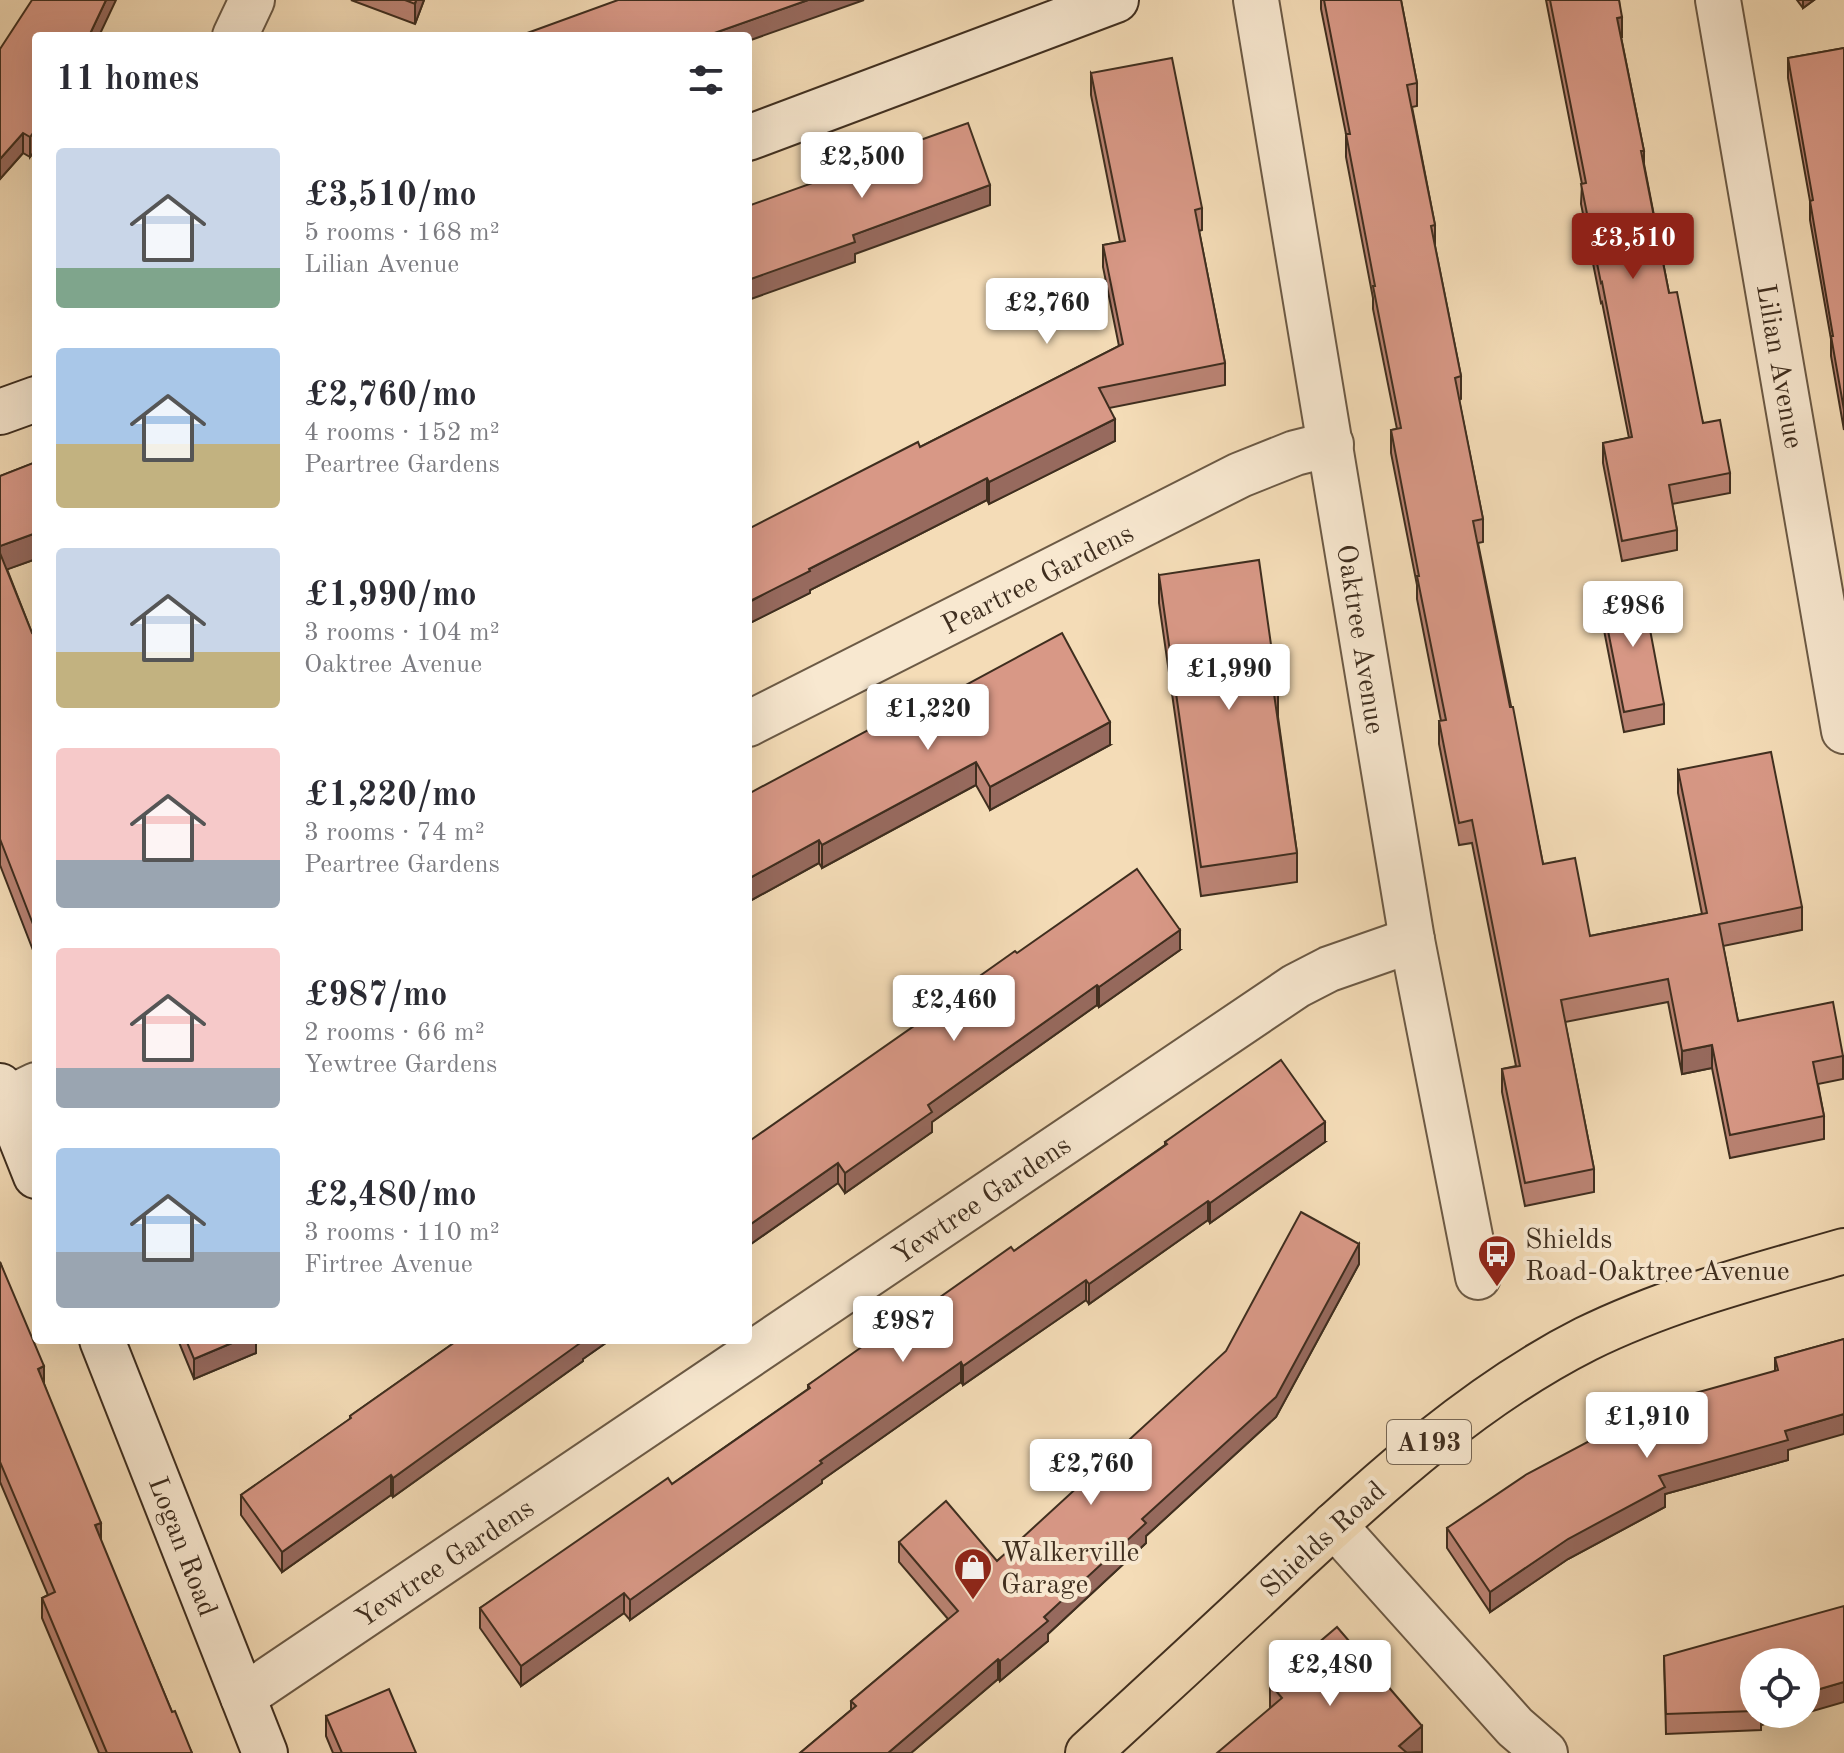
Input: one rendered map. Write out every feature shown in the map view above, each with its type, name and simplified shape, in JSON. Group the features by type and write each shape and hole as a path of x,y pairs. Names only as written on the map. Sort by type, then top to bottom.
{"main road":[{"name":"Shields Road","path":"1088,1753 1334,1525 1446,1429 1502,1388 1586,1339 1657,1310 1844,1251"}],"street":[{"path":"237,32 252,0"},
{"path":"752,136 1116,0"},
{"name":"Oaktree Avenue","path":"1256,0 1412,940 1478,1277"},
{"name":"Lilian Avenue","path":"1718,0 1844,731"},
{"path":"0,412 32,400"},
{"name":"Peartree Gardens","path":"752,722 1240,475 1295,453 1331,444"},
{"name":"Yewtree Gardens","path":"243,1697 1296,986 1329,969 1412,940"},
{"path":"14,1090 32,1160"},
{"name":"Logan Road","path":"104,1344 265,1753"},
{"path":"1334,1525 1515,1727 1545,1753"}],"building":[{"path":"32,0 106,0 91,32 32,32 32,134 30,137 23,133 0,159 0,49"},
{"path":"618,0 808,0 717,32 530,32"},
{"path":"1324,0 1401,0 1417,83 1407,85 1435,225 1431,226 1461,376 1455,378 1483,519 1473,521 1543,864 1575,858 1590,936 1707,913 1678,770 1771,752 1802,907 1719,924 1738,1021 1833,1002 1843,1056 1813,1062 1824,1116 1730,1135 1712,1045 1682,1051 1668,979 1561,1000 1594,1169 1525,1183 1502,1069 1520,1066 1472,820 1459,823 1439,721 1446,720 1391,430 1401,428 1373,286 1346,134 1350,134"},
{"path":"1550,0 1619,0 1622,17 1617,18 1669,293 1677,292 1703,423 1720,420 1730,473 1669,485 1677,530 1622,541 1603,443 1632,437 1581,184 1586,183"},
{"path":"1844,48 1844,410 1788,58"},
{"path":"1172,58 1202,208 1195,210 1225,363 1099,388 1115,419 989,482 987,478 752,600 752,527 918,442 920,447 1123,344 1103,245 1125,241 1091,73"},
{"path":"968,123 990,185 853,235 855,242 752,279 752,205 871,162 870,158"},
{"path":"32,464 32,534 0,546 0,476"},
{"path":"0,553 32,633 32,922 0,839"},
{"path":"1259,560 1297,853 1201,867 1159,575"},
{"path":"1642,587 1664,704 1624,712 1601,595"},
{"path":"1062,633 1110,722 990,787 976,762 822,845 819,840 752,877 752,792 887,720 890,726"},
{"path":"1137,869 1180,930 928,1105 932,1112 845,1173 838,1163 752,1223 752,1139 1015,951 1017,953"},
{"path":"1281,1060 1325,1122 1089,1284 1086,1280 963,1366 961,1362 630,1600 624,1593 521,1666 480,1608 668,1478 672,1484 810,1388 808,1385 897,1322 899,1326 1011,1247 1014,1251"},
{"path":"1301,1212 1359,1244 1276,1397 1142,1519 1146,1523 1044,1617 1048,1621 1000,1661 998,1659 888,1753 800,1753 856,1706 851,1701 958,1611 899,1542 946,1501 997,1561 1226,1351"},
{"path":"0,1262 32,1344 44,1366 38,1369 101,1523 95,1525 192,1753 107,1753 42,1598 55,1592 0,1462"},
{"path":"1844,1339 1844,1414 1785,1431 1788,1440 1659,1476 1665,1487 1568,1539 1490,1592 1447,1528 1527,1474 1663,1402 1778,1370 1775,1358"},
{"path":"188,1344 230,1344 194,1359"},
{"path":"452,1344 579,1344 393,1478 391,1475 282,1552 241,1495"},
{"path":"1844,1606 1844,1682 1820,1689 1820,1648 1740,1648 1740,1711 1666,1714 1664,1656"},
{"path":"1337,1627 1422,1726 1399,1746 1407,1753 1217,1753 1282,1698 1270,1684"},
{"path":"389,1689 416,1753 342,1753 326,1716"}],"place":[{"name":"Shields Road-Oaktree Avenue","path":"1497,1288"},
{"name":"Walkerville Garage","path":"973,1601"}]}
